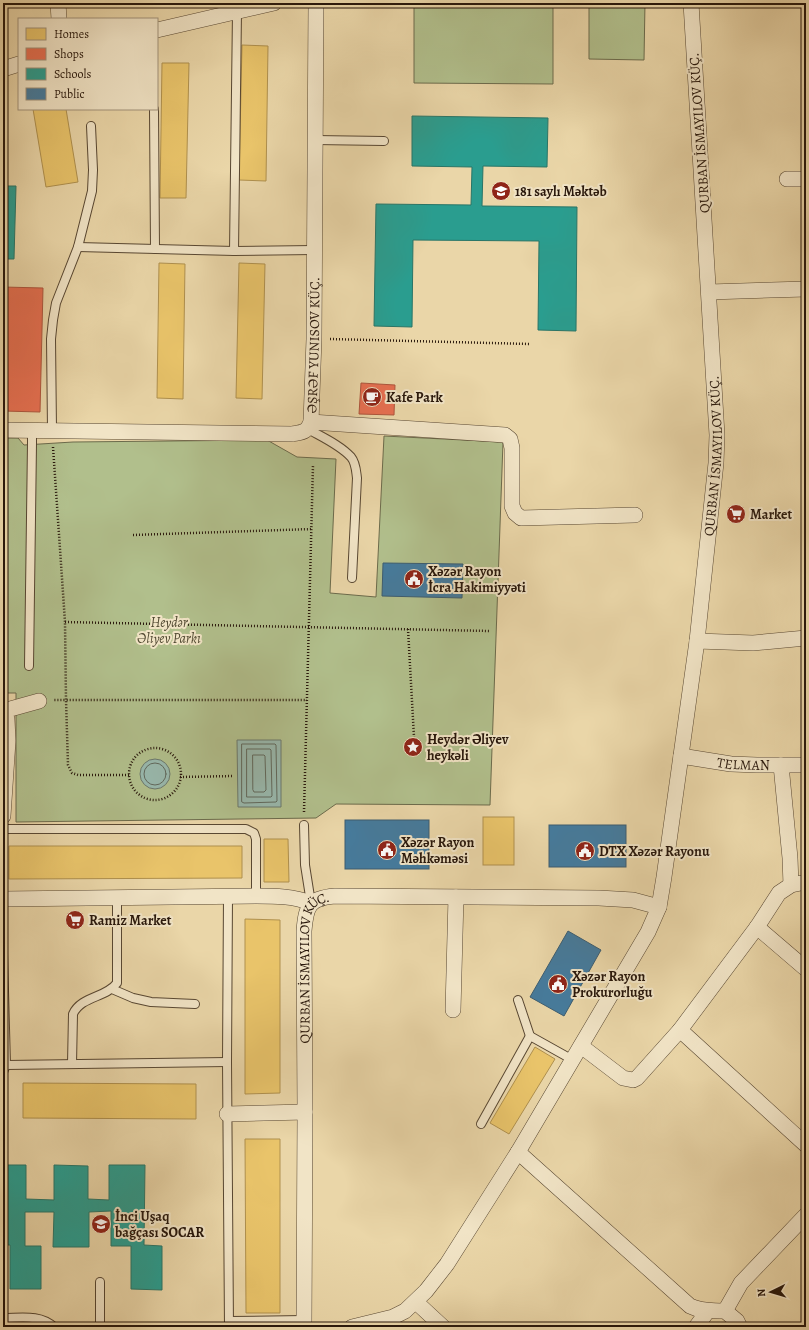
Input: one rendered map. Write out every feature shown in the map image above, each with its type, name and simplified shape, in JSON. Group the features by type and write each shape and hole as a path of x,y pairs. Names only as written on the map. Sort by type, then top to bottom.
{"street":[{"path":"58,3 58,18"},
{"path":"158,30 274,3"},
{"name":"ƏŞRƏF YUNISOV KÜÇ.","path":"3,430 292,434 303,432 310,426 314,339 316,3"},
{"path":"352,1327 393,1317 406,1311 416,1302 447,1264 518,1152 573,1060 648,932 659,907 697,642 716,463 717,435 691,3"},
{"path":"3,68 18,64"},
{"path":"787,179 806,179"},
{"path":"709,292 806,289"},
{"path":"310,426 505,435 510,439 512,448 512,506 515,513 521,518 635,515"},
{"path":"697,642 753,643 806,638"},
{"path":"3,816 8,741 7,719 3,711 39,701"},
{"name":"TELMAN","path":"681,756 731,764 806,765"},
{"path":"781,765 790,858 791,885"},
{"path":"581,1046 623,1078 633,1080 637,1078 680,1030 757,927 779,892 791,885 806,882"},
{"path":"3,899 288,896 311,903"},
{"path":"304,1324 304,931 305,919 311,903 318,898 335,896 456,897 618,899 633,900 659,907"},
{"path":"453,1010 456,897"},
{"path":"757,927 806,969"},
{"path":"680,1030 806,1145"},
{"path":"227,1114 305,1112"},
{"path":"518,1152 690,1306 707,1312 725,1311 737,1321 740,1327"},
{"path":"725,1311 741,1283 806,1215"},
{"path":"416,1302 443,1327"},
{"path":"696,1327 707,1312"}],"lane":[{"path":"234,251 237,11"},
{"path":"154,110 155,250"},
{"path":"52,430 51,339 53,320 56,303 78,247 92,192 93,170 90,126"},
{"path":"315,140 384,141"},
{"path":"78,247 155,250 314,250"},
{"path":"310,426 352,458 356,466 357,478 352,578"},
{"path":"29,666 32,430"},
{"path":"304,825 305,865 311,903"},
{"path":"3,829 246,829 254,834 256,839 256,896"},
{"path":"228,896 227,1114 229,1324 304,1324"},
{"path":"72,1064 74,1014 76,1008 82,1003 112,989 117,983 117,897"},
{"path":"3,954 4,1069 72,1064 227,1062"},
{"path":"112,989 133,998 151,1002 195,1004"},
{"path":"518,1000 530,1036 573,1060"},
{"path":"481,1124 530,1036"},
{"path":"100,1282 100,1327"},
{"path":"3,1318 34,1317 44,1320 54,1327"}],"path":[{"path":"314,339 530,344"},
{"path":"52,430 65,622 68,765 72,772 78,775 129,775"},
{"path":"304,825 313,465"},
{"path":"133,535 312,529"},
{"path":"65,622 490,631"},
{"path":"408,629 414,738"},
{"path":"39,701 308,700"},
{"path":"152,748 167,751 178,762 180,769 179,784 175,791 162,799 154,800 140,795 134,789 129,775 133,760 138,754 152,748"},
{"path":"180,777 234,776"}],"green space":[{"path":"414,3 553,3 553,84 414,83"},
{"path":"589,3 645,3 644,60 589,59"},
{"name":"Heydər Əliyev Parkı","path":"384,436 503,442 490,805 336,804 316,818 16,822 16,693 3,693 3,438 18,438 24,445 73,442 267,440 297,457 336,459 330,593 376,597"}],"water":[{"path":"237,740 281,740 281,807 238,807"},
{"path":"155,759 161,760 169,768 169,780 161,788 155,789 149,788 141,780 140,774 141,768 149,760"}],"building: Homes":[{"path":"242,45 268,46 266,181 239,180"},
{"path":"162,63 189,63 186,198 160,198"},
{"path":"33,110 66,110 78,182 46,187"},
{"path":"159,263 185,264 183,399 157,398"},
{"path":"239,263 265,264 262,399 236,398"},
{"path":"483,817 514,817 514,865 483,865"},
{"path":"264,839 288,839 289,882 264,882"},
{"path":"9,846 242,846 242,878 9,879"},
{"path":"245,919 280,920 280,1093 245,1094"},
{"path":"535,1047 555,1059 509,1134 490,1123"},
{"path":"23,1083 196,1084 196,1119 23,1118"},
{"path":"245,1139 280,1139 280,1313 246,1313"}],"building: Shops":[{"path":"3,287 43,288 40,412 3,411"},
{"path":"361,383 395,385 394,415 359,414"}],"building: Schools":[{"path":"412,116 548,118 547,167 483,166 482,206 577,207 576,331 538,330 539,241 413,240 412,327 374,326 376,204 471,205 472,167 412,166"},
{"path":"3,186 16,186 14,259 3,259"},
{"path":"3,1165 26,1165 26,1199 54,1200 54,1165 88,1166 88,1199 109,1200 109,1165 145,1165 144,1245 162,1246 162,1290 131,1289 131,1246 111,1246 111,1211 89,1212 89,1247 53,1247 54,1212 25,1212 25,1246 41,1246 41,1289 10,1289 10,1245 3,1245"}],"building: Public":[{"path":"383,563 463,564 462,598 382,596"},
{"path":"345,820 429,820 429,869 345,869"},
{"path":"549,825 626,825 626,867 549,867"},
{"path":"568,931 601,950 564,1016 530,997"}],"place":[{"name":"181 saylı Məktəb","path":"501,191"},
{"name":"Kafe Park","path":"372,397"},
{"name":"Market","path":"736,514"},
{"name":"Xəzər Rayon İcra Hakimiyyəti","path":"414,579"},
{"name":"Heydər Əliyev heykəli","path":"413,747"},
{"name":"Xəzər Rayon Məhkəməsi","path":"387,850"},
{"name":"DTX Xəzər Rayonu","path":"585,851"},
{"name":"Ramiz Market","path":"75,920"},
{"name":"Xəzər Rayon Prokurorluğu","path":"558,984"},
{"name":"İnci Uşaq bağçası SOCAR","path":"101,1224"}]}
